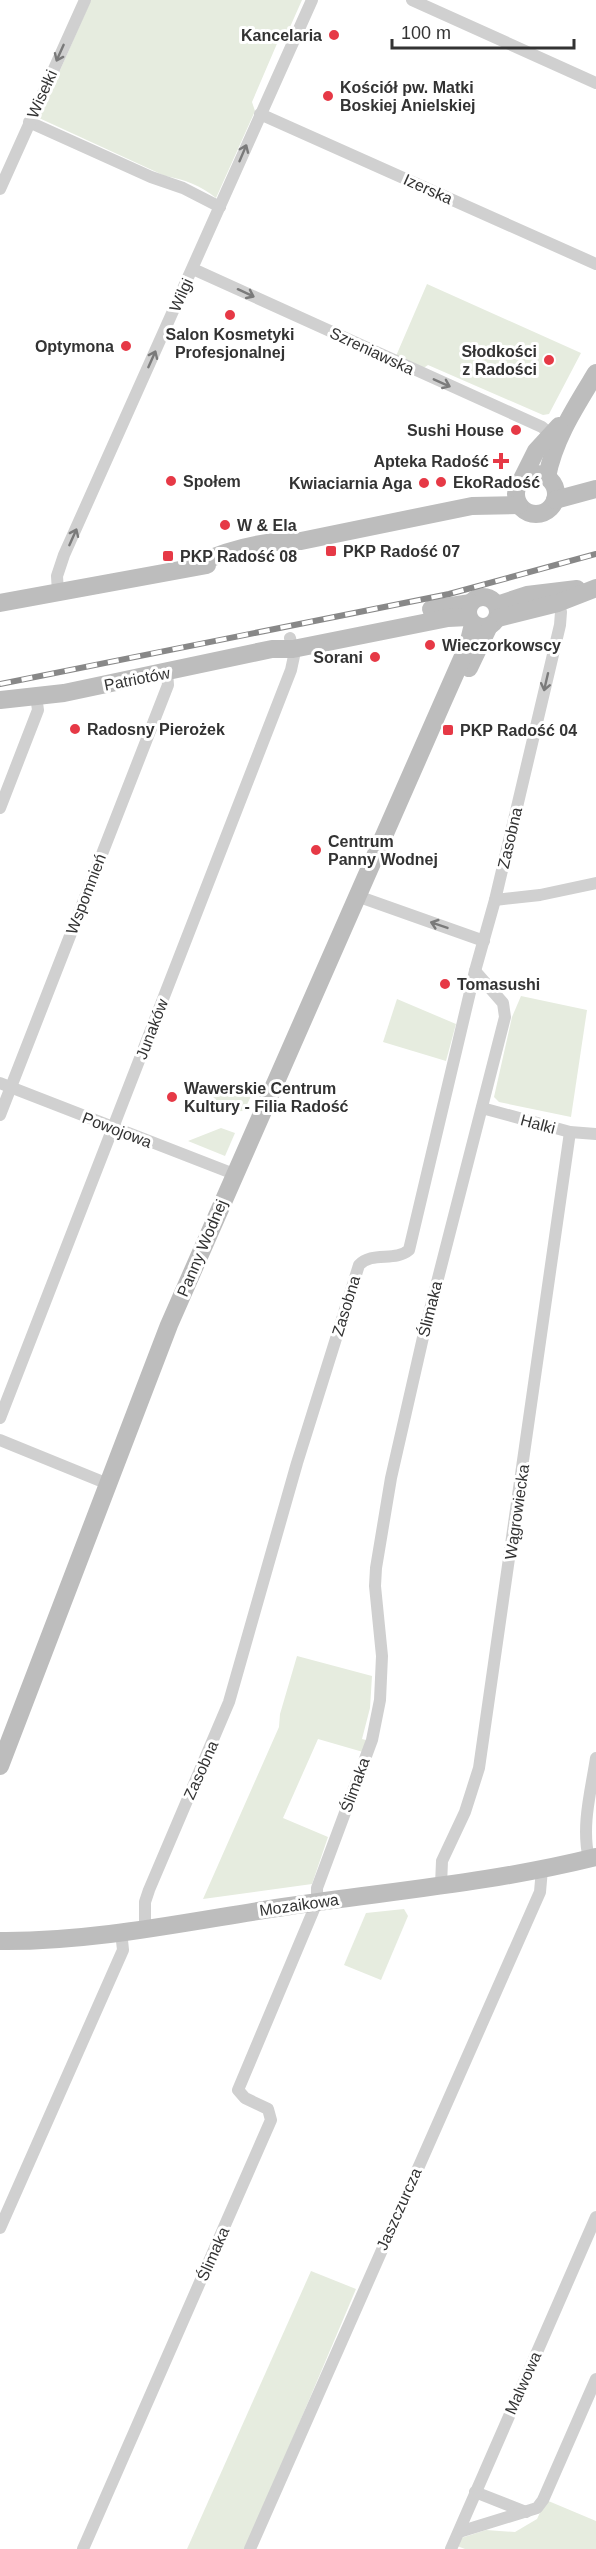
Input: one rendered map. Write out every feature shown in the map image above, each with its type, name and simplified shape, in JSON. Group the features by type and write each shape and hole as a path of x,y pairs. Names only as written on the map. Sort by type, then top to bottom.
{"street":[{"name":"Wisełki","path":"0,189 85,0"},
{"name":"Wilgi","path":"58,592 57,576 64,555 312,0"},
{"path":"412,0 596,83"},
{"name":"Izerska","path":"261,114 596,264"},
{"path":"29,122 151,177 183,188 220,207"},
{"name":"Szreniawska","path":"193,269 542,427 550,434"},
{"path":"571,415 550,434 536,451 519,491 530,513 548,510 552,487 551,456 571,415 596,373"},
{"path":"0,603 194,565 221,553 253,546 285,541 301,542 472,506 519,491 533,474 552,487 596,489"},
{"path":"552,487 596,479"},
{"name":"Patriotów","path":"483,616 527,595 567,589 593,589"},
{"name":"Patriotów","path":"0,700 64,693 272,649 292,643 319,630 483,616 558,603 593,589"},
{"name":"Zasobna","path":"145,1928 145,1902 149,1890 229,1702 291,1485 359,1265 366,1259 403,1255 409,1250 560,625 561,612 558,603"},
{"name":"Panny Wodnej","path":"0,1766 169,1325 468,645 483,616"},
{"name":"Junaków","path":"0,1418 291,670 294,656 292,643"},
{"name":"Wspomnień","path":"0,1115 5,1085 168,685 167,672"},
{"path":"0,808 38,710 36,696"},
{"path":"495,900 540,895 596,884"},
{"path":"357,896 393,911 484,941"},
{"name":"Ślimaka","path":"84,2549 271,2120 268,2109 245,2098 238,2090 317,1902 317,1888 372,1740 380,1700 382,1656 375,1586 376,1568 391,1478 424,1332 505,1017 503,1002 475,971"},
{"name":"Powojowa","path":"5,1085 234,1174"},
{"name":"Halki","path":"482,1108 570,1132 596,1134"},
{"name":"Wągrowiecka","path":"441,1885 442,1861 465,1812 479,1768 570,1132"},
{"path":"0,1440 108,1484"},
{"path":"593,1858 586,1845 586,1825 596,1758"},
{"name":"Mozaikowa","path":"0,1941 66,1938 145,1928 441,1885 542,1869 593,1858"},
{"name":"Jaszczurcza","path":"250,2549 540,1892 542,1869"},
{"path":"0,2228 123,1950 121,1931"},
{"name":"Malwowa","path":"451,2549 596,2217"},
{"path":"459,2532 537,2508 543,2500 596,2379"},
{"path":"475,2492 526,2512"}],"shaded area":[{"path":"91,0 302,0 286,36 279,39 252,102 255,111 216,198 192,184 165,176 39,118"},
{"path":"427,284 581,353 549,414 543,415 428,365 422,369 396,356"},
{"path":"521,996 587,1010 571,1117 499,1102 494,1097 512,1017"},
{"path":"397,999 456,1024 446,1061 383,1042"},
{"path":"219,1084 251,1096 244,1111 208,1112"},
{"path":"221,1128 235,1133 225,1156 188,1141"},
{"path":"297,1656 372,1676 370,1708 362,1739 366,1740 363,1752 318,1739 283,1818 328,1837 312,1884 203,1899 279,1727 280,1714"},
{"path":"404,1909 408,1916 381,1980 344,1965 366,1913"},
{"path":"311,2271 356,2289 246,2549 187,2549"},
{"path":"546,2500 596,2521 596,2549 465,2549 457,2546 461,2538 486,2530 515,2532 537,2519"}],"railway":[{"path":"0,684 449,594 596,554"}],"place":[{"name":"Kancelaria","path":"334,35"},
{"name":"Kościół pw. Matki Boskiej Anielskiej","path":"328,96"},
{"name":"Salon Kosmetyki Profesjonalnej","path":"230,315"},
{"name":"Optymona","path":"126,346"},
{"name":"Słodkości z Radości","path":"549,360"},
{"name":"Sushi House","path":"516,430"},
{"name":"Apteka Radość","path":"501,461"},
{"name":"Społem","path":"171,481"},
{"name":"EkoRadość","path":"441,482"},
{"name":"Kwiaciarnia Aga","path":"424,483"},
{"name":"W & Ela","path":"225,525"},
{"name":"PKP Radość 07","path":"331,551"},
{"name":"PKP Radość 08","path":"168,556"},
{"name":"Wieczorkowscy","path":"430,645"},
{"name":"Sorani","path":"375,657"},
{"name":"Radosny Pierożek","path":"75,729"},
{"name":"PKP Radość 04","path":"448,730"},
{"name":"Centrum Panny Wodnej","path":"316,850"},
{"name":"Tomasushi","path":"445,984"},
{"name":"Wawerskie Centrum Kultury - Filia Radość","path":"172,1097"}]}
